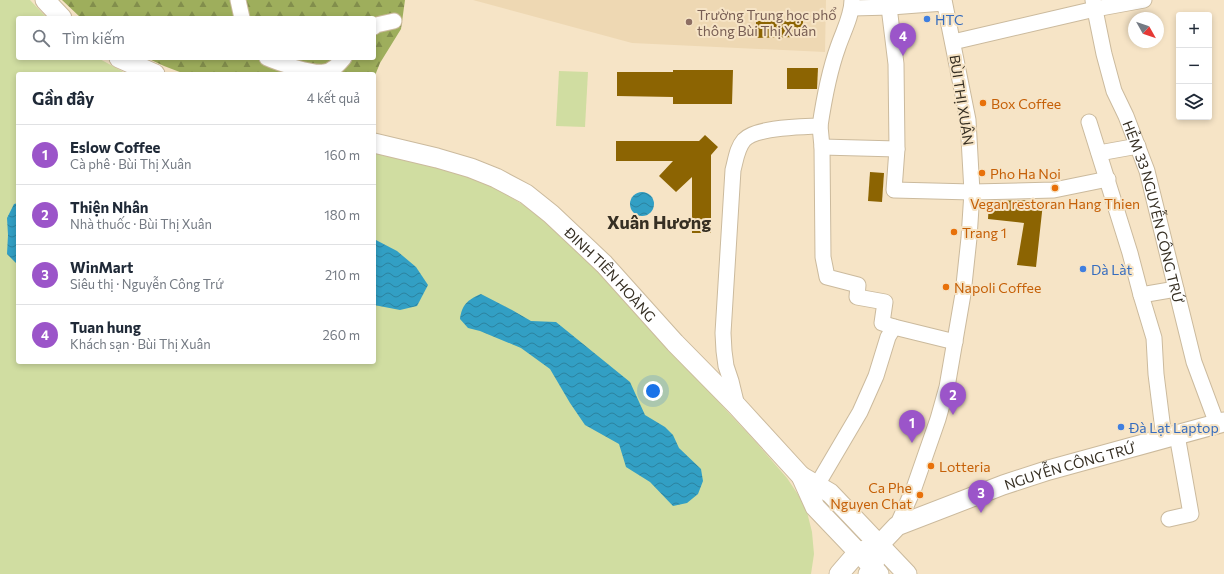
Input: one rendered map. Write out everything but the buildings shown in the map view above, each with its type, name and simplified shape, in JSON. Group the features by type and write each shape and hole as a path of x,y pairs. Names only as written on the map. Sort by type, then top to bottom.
{"main road":[{"path":"45,0 60,16"},
{"path":"124,60 150,72"},
{"name":"ĐINH TIÊN HOÀNG","path":"376,143 437,158 471,168 496,178 526,194 551,214 604,264 675,343 809,480 830,493 907,574"},
{"name":"NGUYỄN CÔNG TRỨ","path":"897,526 1011,482 1049,470 1220,423"},
{"name":"ĐINH TIÊN HOÀNG","path":"809,480 815,507 858,552 873,572"},
{"path":"839,574 858,552 879,545 897,526"},
{"path":"873,572 879,545"}],"street":[{"path":"238,0 242,16"},
{"path":"953,42 1094,5 1144,0"},
{"path":"944,2 889,7 852,4 837,48 823,106 820,126 822,147 823,258 827,277 858,286 857,297 885,302 882,323 955,342"},
{"name":"BÙI THỊ XUÂN","path":"897,526 914,488 938,419 947,387 963,294 969,238 972,192 968,120 944,2"},
{"name":"HẺM 33 NGUYỄN CÔNG TRỨ","path":"1094,5 1104,54 1114,90 1126,116 1147,172 1194,362 1220,423"},
{"path":"889,7 896,64 897,149 894,190 972,192 1054,190 1108,179"},
{"path":"376,25 394,21"},
{"path":"272,60 306,70 324,72 336,67 342,60"},
{"path":"1089,122 1108,179 1154,338 1156,374 1170,436 1191,514 1169,519"},
{"path":"737,406 726,366 722,333 733,170 738,149 744,139 755,133 768,130 820,126"},
{"path":"1099,153 1138,146"},
{"path":"822,147 897,149"},
{"path":"1141,295 1176,289"},
{"path":"809,480 860,412 876,376 888,337 894,327"}],"shaded area":[{"name":"Trường Trung học phổ thông Bùi Thị Xuân","path":"473,0 826,0 825,52 632,43"}],"green space":[{"path":"0,0 30,0 45,16 16,16 16,60 102,60 123,72 16,72 16,364 376,364 376,153 437,168 468,177 499,190 533,211 567,241 599,273 754,440 787,478 799,496 807,512 812,532 814,554 811,574 0,574"},
{"path":"62,0 405,0 401,29 380,63 376,73 180,72 151,60 376,60 376,16 79,16"},
{"path":"559,71 588,72 585,127 556,126"}],"water":[{"path":"642,192 650,196 654,204 650,212 642,216 634,212 630,204 634,196"},
{"path":"14,204 16,204 16,263 7,254 7,218"},
{"path":"376,240 397,251 416,267 428,285 417,306 400,310 376,305"},
{"path":"481,294 531,321 556,322 630,382 645,415 665,427 673,435 679,448 701,469 703,481 698,494 687,503 673,506 650,482 626,467 619,444 585,425 550,369 521,348 480,331 468,328 460,319 462,310 472,298"}],"place":[{"name":"HTC","path":"927,19"},
{"name":"Trường Trung học phổ thông Bùi Thị Xuân","path":"689,22"},
{"name":"Tuan hung","path":"903,56"},
{"name":"Box Coffee","path":"983,103"},
{"name":"Pho Ha Noi","path":"982,173"},
{"name":"Vegan restoran Hang Thien","path":"1055,188"},
{"name":"Trang 1","path":"954,232"},
{"name":"Dà Làt","path":"1083,269"},
{"name":"Napoli Coffee","path":"946,287"},
{"name":"Thiện Nhân","path":"953,415"},
{"name":"Đà Lạt Laptop","path":"1121,427"},
{"name":"Eslow Coffee","path":"912,443"},
{"name":"Lotteria","path":"931,466"},
{"name":"Ca Phe Nguyen Chat","path":"920,495"},
{"name":"WinMart","path":"981,513"}],"district":[{"name":"Xuân Hương","path":"659,222"}]}
